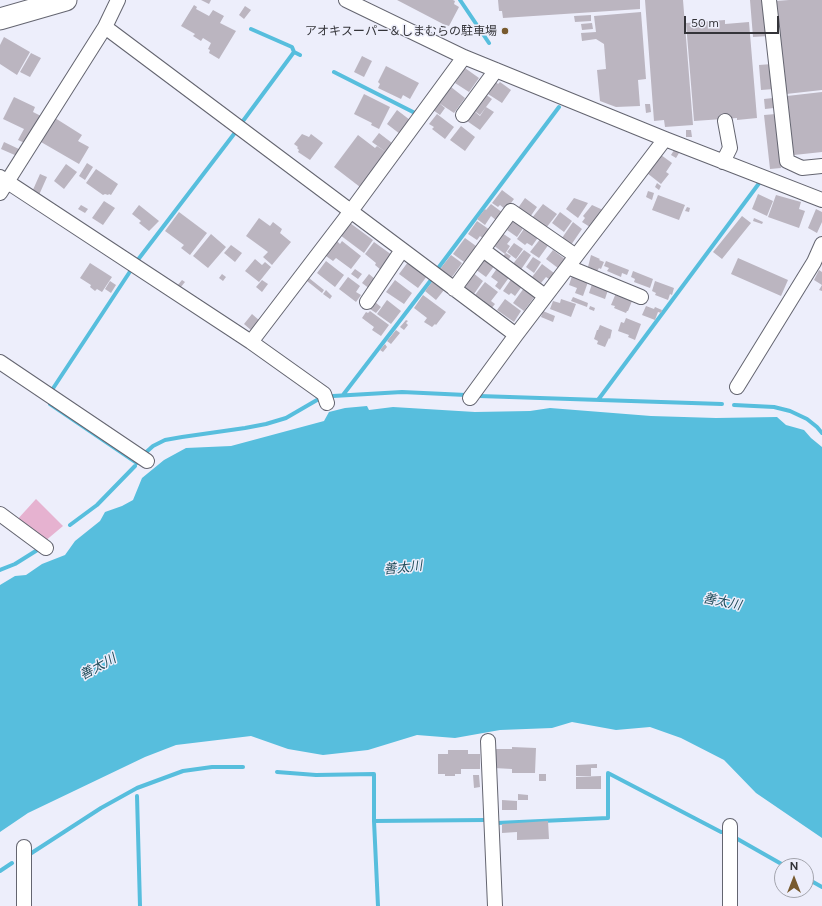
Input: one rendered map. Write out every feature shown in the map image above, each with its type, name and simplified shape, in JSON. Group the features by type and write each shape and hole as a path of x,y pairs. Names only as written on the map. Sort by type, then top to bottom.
{"highway":[{"path":"0,19 66,0"}],"street":[{"path":"118,0 105,27 2,184 251,342 324,394 327,403"},
{"path":"346,0 464,57 665,139 822,200"},
{"path":"770,0 787,161 802,168 822,166"},
{"path":"105,27 516,335"},
{"path":"251,342 351,211 464,57"},
{"path":"463,115 496,70"},
{"path":"723,162 730,148 725,120"},
{"path":"470,398 545,296 665,139"},
{"path":"454,289 511,211 572,261 641,297"},
{"path":"736,387 814,262 822,244"},
{"path":"367,302 402,250"},
{"path":"483,250 545,296"},
{"path":"0,362 147,461"},
{"path":"0,514 46,548"},
{"path":"488,741 495,906"},
{"path":"730,826 730,906"},
{"path":"24,847 24,906"}],"shaded area":[{"path":"36,499 63,526 44,542 16,521"}],"water":[{"name":"善太川","path":"367,406 369,410 393,407 475,412 530,411 550,408 651,416 716,418 777,417 786,425 804,430 822,447 822,838 756,793 724,760 681,738 650,727 616,730 572,722 552,728 500,730 455,738 417,735 368,750 323,755 288,749 251,736 176,745 145,757 28,813 0,832 0,585 15,576 26,575 42,564 65,555 75,541 100,521 105,512 133,500 142,478 164,460 186,448 231,446 324,421 329,412 345,408"}],"building":[{"path":"201,0 211,0 209,4"},
{"path":"397,0 453,0 455,1 454,4 459,7 449,26"},
{"path":"498,0 640,0 640,9 503,18 502,11 499,11"},
{"path":"645,0 683,0 693,125 665,127 664,120 654,121"},
{"path":"750,0 766,0 769,36 753,37"},
{"path":"822,0 822,90 786,94 776,1"},
{"path":"194,5 197,7 196,9 209,16 213,10 224,16 220,23 236,31 219,59 209,53 210,50 208,49 211,43 203,38 201,41 193,36 195,34 181,26"},
{"path":"245,6 251,10 244,19 239,15"},
{"path":"641,12 646,79 638,80 640,106 616,107 600,101 597,70 606,69 604,44 596,39 582,41 581,33 596,32 594,16"},
{"path":"591,15 591,21 575,22 574,16"},
{"path":"725,20 725,24 749,22 757,118 694,121 686,23"},
{"path":"592,23 593,29 582,30 581,24"},
{"path":"4,37 30,52 17,75 0,64 0,45"},
{"path":"31,53 41,58 30,77 20,72"},
{"path":"362,56 372,61 364,77 354,72"},
{"path":"772,64 774,89 761,90 759,65"},
{"path":"386,66 419,83 410,99 403,95 401,99 378,88 380,84 378,82"},
{"path":"465,68 479,78 469,92 455,83"},
{"path":"496,82 498,84 500,82 511,90 502,103 488,94"},
{"path":"451,87 465,98 454,113 439,103"},
{"path":"822,92 822,152 794,155 792,141 789,141 788,132 791,132 790,119 786,119 785,109 789,109 787,96"},
{"path":"364,94 390,107 379,129 371,125 372,123 354,114"},
{"path":"485,94 492,99 480,115 473,110"},
{"path":"14,97 35,107 33,112 41,116 27,144 18,140 24,129 3,119"},
{"path":"773,98 774,108 765,109 764,99"},
{"path":"439,103 445,108 440,115 433,110"},
{"path":"645,104 650,104 651,112 646,113"},
{"path":"486,107 494,112 480,130 467,121 474,111 480,116"},
{"path":"397,110 410,120 400,134 387,124"},
{"path":"437,114 454,127 445,139 432,129 434,127 429,124"},
{"path":"776,114 781,168 770,169 764,115"},
{"path":"55,118 82,135 78,141 89,147 79,164 41,142"},
{"path":"461,126 475,137 465,151 450,140"},
{"path":"686,130 691,130 692,137 686,137"},
{"path":"379,133 392,143 386,152 372,142"},
{"path":"302,134 309,137 311,134 323,143 310,160 298,152 298,147 294,144"},
{"path":"358,135 375,148 377,146 386,152 360,187 334,167"},
{"path":"4,142 21,150 17,156 1,149"},
{"path":"674,150 679,153 676,158 671,155"},
{"path":"661,155 672,163 666,172 669,174 661,184 647,173"},
{"path":"87,163 93,167 85,180 79,176"},
{"path":"66,164 77,172 64,189 54,181"},
{"path":"96,169 118,184 111,195 103,195 86,183"},
{"path":"40,174 47,177 39,195 32,192"},
{"path":"657,183 661,186 659,190 655,187"},
{"path":"502,190 514,199 506,210 500,205 498,207 492,203"},
{"path":"648,191 654,193 652,200 646,197"},
{"path":"758,194 773,201 767,216 752,209"},
{"path":"658,195 685,205 679,220 652,210"},
{"path":"776,195 801,202 799,209 805,211 799,228 768,217"},
{"path":"525,198 537,207 530,217 518,208"},
{"path":"574,198 588,203 578,218 566,209"},
{"path":"104,201 115,208 103,225 92,218"},
{"path":"491,204 503,213 497,221 491,216 485,225 477,219"},
{"path":"543,204 557,214 546,228 532,218"},
{"path":"81,205 88,209 85,213 78,209"},
{"path":"139,205 159,221 149,231 139,223 141,221 132,214"},
{"path":"592,205 603,210 590,227 582,222 585,218 583,216"},
{"path":"687,207 690,208 689,212 685,211"},
{"path":"816,209 822,212 822,222 817,233 808,228"},
{"path":"179,212 207,233 190,255 181,248 184,245 165,231"},
{"path":"560,212 572,221 564,232 552,223"},
{"path":"742,216 751,223 722,259 713,252"},
{"path":"259,218 270,226 273,222 282,229 280,233 291,242 272,265 263,257 268,252 246,236"},
{"path":"754,218 763,222 762,224 753,221"},
{"path":"514,220 524,227 517,237 507,230"},
{"path":"477,221 490,230 484,239 480,236 477,240 468,234"},
{"path":"573,222 582,229 571,245 562,238"},
{"path":"350,223 373,240 364,253 340,235"},
{"path":"526,226 539,236 532,246 527,243 525,245 517,239"},
{"path":"502,233 511,239 507,244 510,246 505,254 493,245"},
{"path":"211,234 226,247 208,268 193,256"},
{"path":"465,238 476,246 464,262 453,254"},
{"path":"541,238 549,244 539,258 530,252"},
{"path":"337,241 340,244 342,241 361,256 351,269 336,258 333,261 326,256"},
{"path":"374,242 392,255 381,270 375,265 376,263 365,254"},
{"path":"514,243 523,249 516,259 507,252"},
{"path":"231,245 242,253 235,262 224,253"},
{"path":"524,250 531,255 520,271 512,265"},
{"path":"553,250 565,259 558,268 546,259"},
{"path":"506,253 511,256 508,260 503,256"},
{"path":"451,255 462,263 452,277 440,269"},
{"path":"591,255 604,262 601,269 599,268 597,271 588,267"},
{"path":"533,257 541,262 534,273 526,267"},
{"path":"486,258 495,265 486,277 475,269 482,259 484,261"},
{"path":"738,258 788,280 781,296 731,274"},
{"path":"255,259 262,265 265,262 271,267 259,282 245,271"},
{"path":"326,261 344,275 335,287 317,273"},
{"path":"606,261 629,270 627,275 622,273 621,277 607,271 609,268 604,266"},
{"path":"408,262 427,276 418,288 399,274"},
{"path":"90,263 112,277 102,292 97,289 95,291 90,287 91,285 80,278"},
{"path":"542,264 554,273 549,279 546,277 541,283 532,277"},
{"path":"498,267 510,276 500,290 495,286 498,282 491,277"},
{"path":"355,269 362,274 358,279 351,274"},
{"path":"819,270 822,272 822,285 814,280"},
{"path":"633,271 653,279 650,288 634,282 635,279 631,277"},
{"path":"472,272 483,281 474,294 465,287 469,282 467,280"},
{"path":"222,274 226,277 223,281 219,278"},
{"path":"369,274 376,280 370,289 362,283"},
{"path":"572,276 588,282 583,296 575,293 577,288 569,285"},
{"path":"348,277 360,286 356,292 361,295 356,302 339,289"},
{"path":"309,278 324,290 322,293 307,281"},
{"path":"512,278 523,285 515,296 511,293 509,295 503,291"},
{"path":"182,280 185,282 180,288 177,286"},
{"path":"262,280 268,284 262,292 256,287"},
{"path":"395,280 412,293 404,304 386,292"},
{"path":"110,281 116,285 111,293 105,289"},
{"path":"655,281 674,288 672,295 670,294 668,300 655,295 656,293 652,291"},
{"path":"432,282 444,290 436,300 425,291"},
{"path":"485,282 498,292 491,301 495,304 490,310 482,304 484,301 475,295"},
{"path":"592,284 608,290 605,299 589,293"},
{"path":"524,288 535,296 524,311 513,303"},
{"path":"326,290 332,296 330,299 323,294"},
{"path":"616,293 629,298 628,299 632,301 626,313 614,308 615,306 611,305"},
{"path":"423,295 446,312 436,325 435,324 432,327 424,322 427,318 414,308"},
{"path":"573,297 588,303 587,307 571,301"},
{"path":"505,299 521,311 514,322 497,310"},
{"path":"561,299 576,304 571,317 550,309 553,301 560,303"},
{"path":"387,300 401,311 391,324 377,314"},
{"path":"375,302 381,307 376,313 370,309"},
{"path":"590,306 595,308 594,311 589,309"},
{"path":"646,306 654,309 655,307 662,310 661,313 658,312 655,320 642,315"},
{"path":"370,311 389,325 381,336 372,330 374,327 362,318 366,312 368,313"},
{"path":"543,311 555,316 553,322 541,317"},
{"path":"252,314 260,321 252,331 244,324"},
{"path":"626,318 641,324 635,340 628,337 629,335 618,331 621,322 624,323"},
{"path":"406,320 408,321 406,323 408,325 404,330 400,327"},
{"path":"600,325 612,330 610,339 609,338 605,347 597,344 598,341 594,339"},
{"path":"396,330 400,333 391,344 387,341"},
{"path":"385,344 387,347 383,352 380,350"},
{"path":"512,747 536,748 535,773 512,773 512,769 494,768 494,749 512,749"},
{"path":"448,750 468,750 468,754 480,754 480,769 461,769 461,774 455,774 455,776 438,774 438,754 448,754"},
{"path":"597,764 597,768 591,768 591,776 576,776 576,765"},
{"path":"539,774 546,774 546,781 539,781"},
{"path":"473,775 479,775 480,787 474,788"},
{"path":"601,776 601,789 576,789 576,777"},
{"path":"518,794 528,795 528,800 518,800"},
{"path":"502,800 517,801 517,810 502,810"},
{"path":"548,821 549,839 517,840 517,832 502,833 502,824"}],"waterway":[{"path":"460,0 489,43"},
{"path":"251,29 292,47 294,52"},
{"path":"240,125 294,52 300,55"},
{"path":"334,72 415,113"},
{"path":"436,271 559,107"},
{"path":"137,261 234,134"},
{"path":"598,400 760,182"},
{"path":"50,393 131,270"},
{"path":"343,395 431,280"},
{"path":"333,396 402,392 466,395"},
{"path":"479,396 722,404"},
{"path":"143,455 153,446 165,440 245,428 286,418 317,400"},
{"path":"50,404 137,463"},
{"path":"734,405 774,407 790,411 807,419 822,433"},
{"path":"70,525 97,505 135,466"},
{"path":"0,570 15,564 39,549"},
{"path":"30,854 101,808 137,788 183,771 212,767 243,767"},
{"path":"277,772 316,775 374,774 374,821 485,820"},
{"path":"497,823 608,818 608,773 721,832"},
{"path":"137,796 140,906"},
{"path":"374,821 378,906"},
{"path":"734,837 774,860"},
{"path":"0,871 12,863"},
{"path":"814,882 822,887"}],"place":[{"name":"アオキスーパー＆しまむらの駐車場","path":"505,31"}]}
